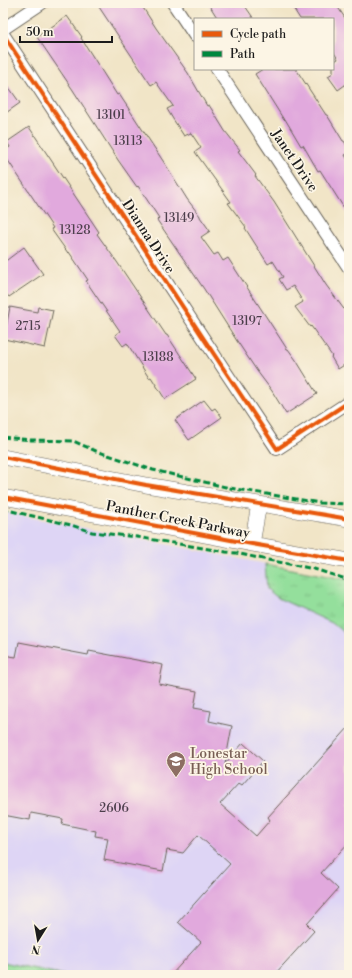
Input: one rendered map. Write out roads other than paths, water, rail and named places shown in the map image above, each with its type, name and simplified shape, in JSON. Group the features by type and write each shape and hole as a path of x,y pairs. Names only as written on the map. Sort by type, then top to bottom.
{"main road":[{"name":"Panther Creek Parkway","path":"3,457 146,485 349,519"},
{"name":"Panther Creek Parkway","path":"3,497 349,561"},
{"path":"252,544 259,504"}],"street":[{"path":"3,29 42,3"},
{"path":"173,3 194,34"},
{"name":"Dianna Drive","path":"3,34 277,449 349,402"},
{"name":"Janet Drive","path":"218,70 349,268"}],"place":[{"name":"Lonestar High School","path":"176,778"}]}
